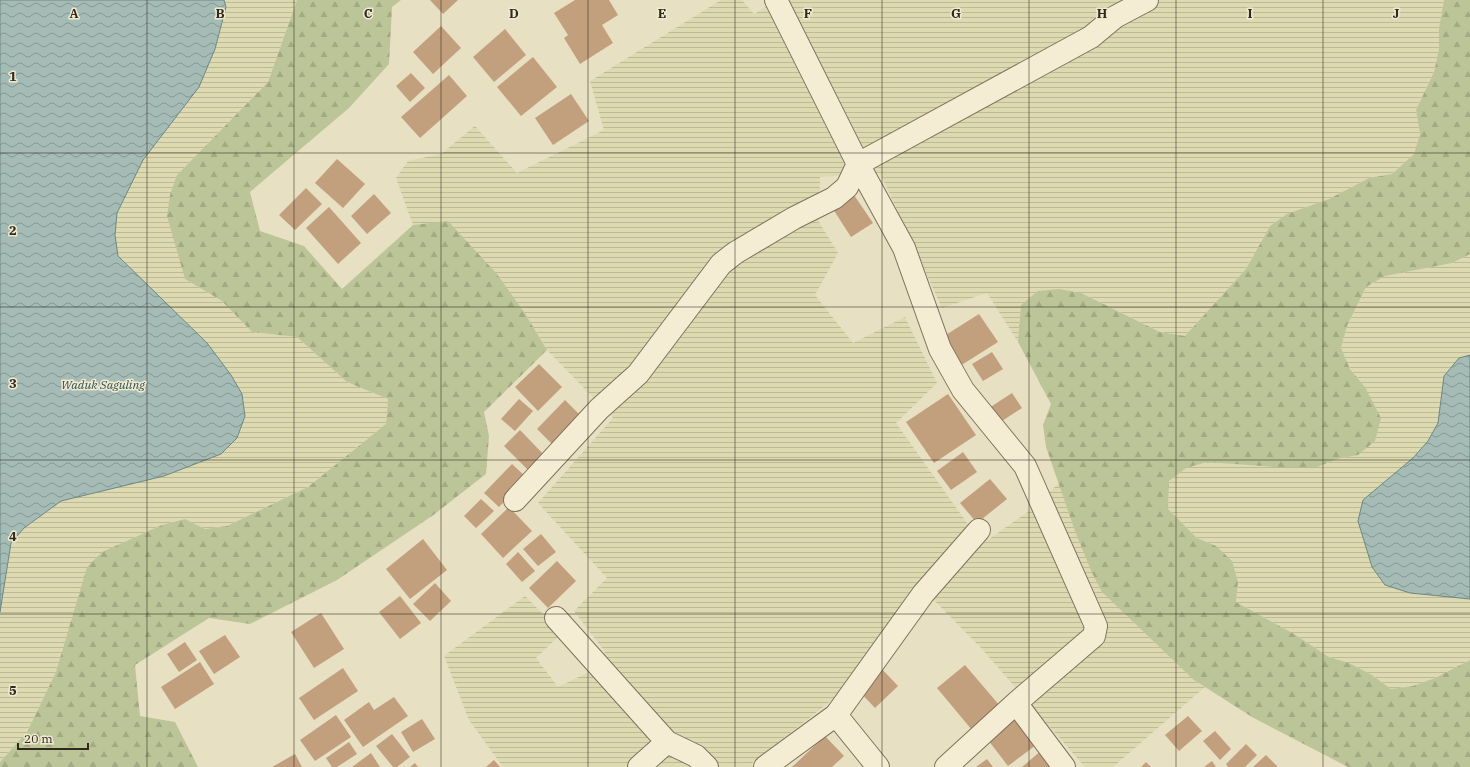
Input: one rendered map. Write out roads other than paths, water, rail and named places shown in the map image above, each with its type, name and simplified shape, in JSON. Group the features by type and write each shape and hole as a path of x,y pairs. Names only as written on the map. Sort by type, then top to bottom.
{"street":[{"path":"776,0 858,164 904,248 940,349 963,390 1025,466 1096,626 1094,636 1016,703 946,767"},
{"path":"515,500 598,409 638,374 721,264 735,253 794,218 834,198 847,187 858,164 1091,37 1115,17 1147,0"},
{"path":"765,767 836,715 923,594 980,530"},
{"path":"556,618 667,742 696,756 706,767"},
{"path":"1016,703 1064,767"},
{"path":"836,715 878,767"},
{"path":"639,767 667,742"}],"water":[{"name":"Waduk Saguling","path":"0,0 224,0 226,7 215,49 199,87 143,160 117,213 115,235 118,256 207,343 231,375 242,394 245,416 237,438 221,454 164,476 61,501 24,528 11,543 0,612"},
{"path":"1470,355 1470,599 1410,593 1385,585 1372,567 1358,521 1363,500 1413,458 1428,441 1438,423 1444,376 1459,358"}]}
